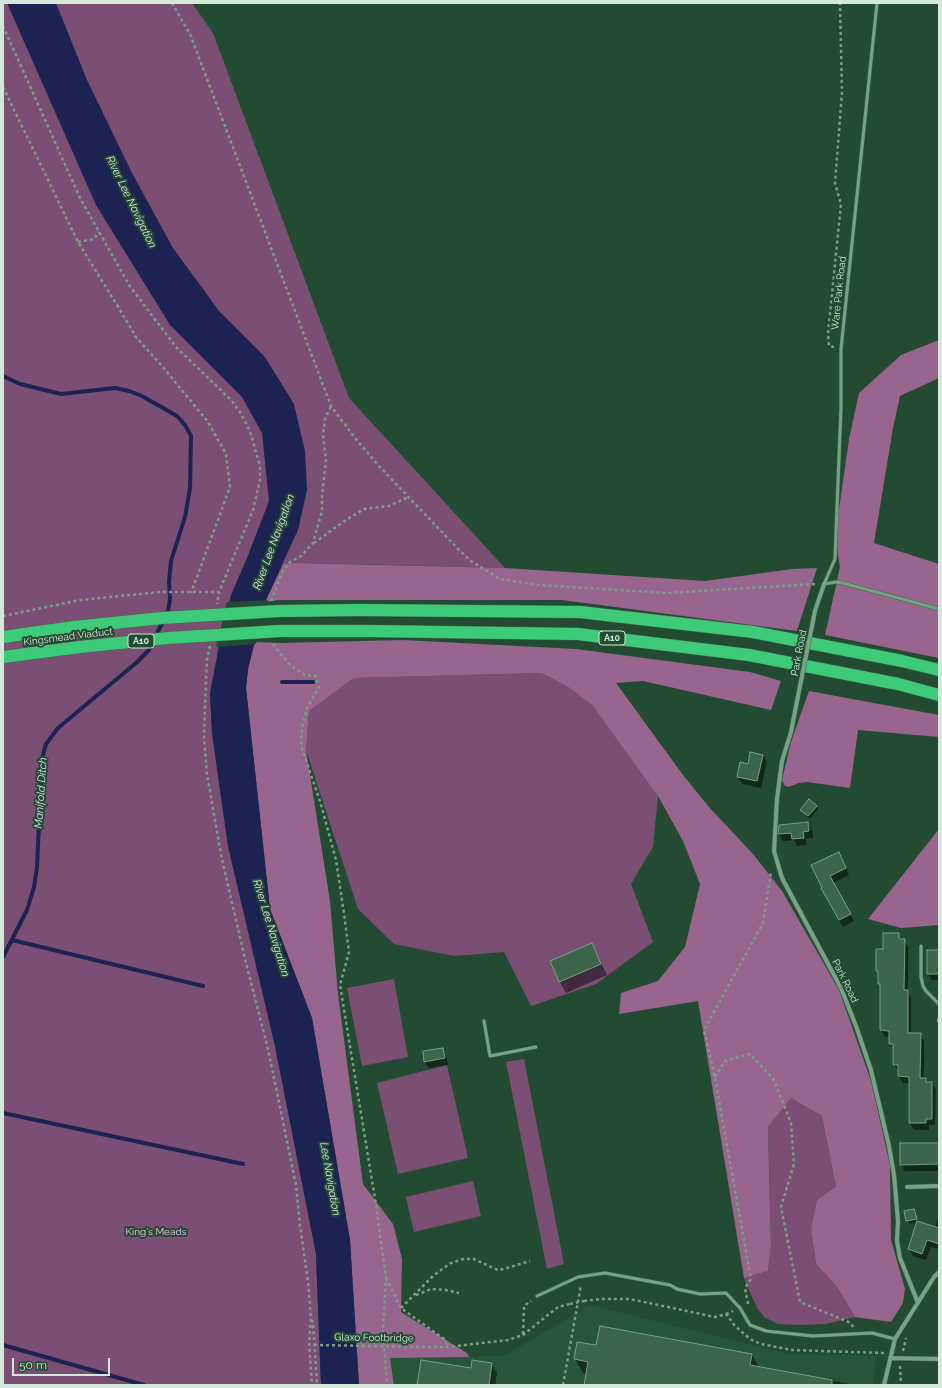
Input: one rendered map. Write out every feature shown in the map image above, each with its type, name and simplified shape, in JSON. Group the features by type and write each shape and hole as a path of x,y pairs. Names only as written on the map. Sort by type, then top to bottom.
{"highway":[{"name":"Kingsmead Viaduct","path":"3,637 74,627 275,608"},
{"name":"A10","path":"275,608 580,612 753,632 902,661 939,670"},
{"name":"A10","path":"276,634 369,630 578,634 749,655 898,684 939,695"},
{"name":"Kingsmead Viaduct","path":"3,657 168,638 276,634"}],"street":[{"name":"Park Road","path":"824,584 815,611 791,732 782,761 777,798 774,851 782,878 842,988 871,1070 894,1175 898,1221 897,1241 900,1258 918,1303"},
{"path":"907,1187 939,1186"},
{"path":"884,1385 895,1338 934,1277 939,1272"},
{"path":"891,1355 901,1358 939,1359"}],"lane":[{"name":"Ware Park Road","path":"824,584 835,559 841,407 841,349 877,3"},
{"path":"824,584 836,582 843,583 939,609"},
{"path":"921,946 921,977 923,986 939,1004"},
{"path":"484,1021 490,1056 536,1047"},
{"path":"537,1296 578,1277 605,1273 670,1285 677,1289 700,1294 726,1293 740,1308 750,1325 766,1331 812,1336 872,1333 895,1338"}],"path":[{"path":"172,3 190,34 331,406 378,465 471,561 500,578 538,585 668,593 824,584"},
{"path":"840,3 842,92 835,183 841,204 828,334 829,346 841,349"},
{"path":"3,26 80,198 129,285 176,347 232,401 240,412 250,431 260,466 260,480 253,510 219,592 217,608"},
{"path":"3,87 78,242 136,337 208,422 226,454 230,487 191,593"},
{"path":"78,242 94,238 99,232"},
{"path":"313,543 322,511 326,460 323,436 325,420 331,406"},
{"path":"275,608 272,598 284,571 290,562 301,556 313,543 364,509 389,506 408,497"},
{"path":"3,616 80,600 160,592 219,592"},
{"path":"276,634 273,645 290,665 305,675 316,676 319,688 307,708 302,727 302,746 320,801 336,860 349,952 340,985 376,1205 386,1278 384,1330 387,1385"},
{"path":"210,645 207,659 204,703 204,737 207,774 221,855 268,1049 296,1185 308,1281 311,1319 310,1342 312,1385"},
{"path":"523,1335 558,1307 600,1298 630,1299 715,1317 748,1305 745,1288 751,1279 715,1078 704,1030 763,923 774,851"},
{"path":"715,1078 725,1061 750,1054 774,1080 791,1123 794,1164 781,1207 800,1302 851,1323 856,1333"},
{"path":"402,1308 434,1275 451,1263 463,1259 474,1259 498,1270 530,1261"},
{"path":"563,1385 582,1276"},
{"path":"386,1278 402,1308 444,1339 448,1347"},
{"path":"416,1295 431,1289 459,1293"},
{"path":"523,1335 524,1306 537,1296"},
{"path":"726,1314 735,1326 750,1339 761,1344 792,1350 891,1355"},
{"path":"311,1319 314,1322 317,1385"},
{"name":"Glaxo Footbridge","path":"314,1345 448,1347 508,1340 523,1335"},
{"path":"901,1385 901,1358 907,1337"}],"shaded area":[{"path":"939,340 939,378 900,396 893,428 874,543 939,564 939,658 825,635 840,567 835,537 849,439 859,393 901,355"},
{"path":"298,563 505,568 705,581 792,569 817,568 797,631 562,600 279,600 265,602 283,564"},
{"path":"403,640 576,649 750,672 781,681 771,710 643,681 616,683 683,775 709,807 753,854 782,891 839,990 871,1081 890,1165 891,1240 905,1289 903,1303 891,1322 855,1317 837,1287 816,1264 811,1229 817,1200 836,1187 822,1116 791,1098 768,1127 771,1247 768,1271 744,1278 698,1001 619,1014 621,993 658,981 685,947 700,884 683,841 658,796 593,706 568,687 541,673 354,678 309,711 306,750 330,901 338,994 363,1184 393,1224 402,1259 401,1312 467,1353 469,1357 390,1358 394,1385 359,1385 350,1240 312,1018 270,909 246,688 248,669 254,642 280,643"},
{"path":"809,691 939,715 939,737 858,730 850,788 807,782 788,787 785,786 782,780 791,742"},
{"path":"939,829 939,925 901,928 868,919"},
{"path":"590,1305 787,1354 876,1356 873,1385 395,1385 390,1358 504,1356"}],"green space":[{"name":"King's Meads","path":"3,3 192,3 213,33 349,398 505,568 311,563 283,564 210,693 212,733 228,846 275,1046 316,1254 321,1385 3,1385"},
{"path":"541,673 568,687 593,706 640,759 658,796 653,847 631,884 653,942 596,984 531,1006 504,952 454,956 394,944 358,909 306,750 309,711 354,678"},
{"path":"394,979 408,1057 362,1066 347,988"},
{"path":"524,1059 564,1264 547,1269 506,1062"},
{"path":"447,1065 468,1158 398,1174 377,1083"},
{"path":"791,1098 822,1116 836,1187 811,1229 816,1264 837,1287 855,1317 826,1324 778,1324 764,1317 757,1308 744,1278 768,1271 771,1247 768,1127"},
{"path":"473,1181 481,1216 414,1232 406,1197"}],"water":[{"path":"7,3 56,3 87,80 131,171 173,248 219,311 265,357 294,404 305,451 307,490 298,530 265,602 248,669 246,688 270,909 312,1018 350,1240 359,1385 321,1385 316,1254 275,1046 228,846 212,733 210,693 222,630 231,595 269,501 262,433 242,397 170,325 96,205"}],"pier":[{"path":"268,600 256,644 216,647 227,602"}],"building":[{"path":"750,752 763,755 757,781 737,777 740,762 748,764"},
{"path":"809,799 817,806 808,816 800,810"},
{"path":"808,822 809,831 803,832 804,838 792,839 791,833 778,834 779,825"},
{"path":"839,852 846,868 830,876 851,914 839,920 821,888 811,865"},
{"path":"883,933 899,933 899,939 905,939 904,990 908,990 908,1033 921,1033 920,1078 926,1078 926,1082 932,1082 932,1119 926,1119 926,1123 909,1123 909,1077 898,1076 898,1065 893,1065 893,1044 889,1044 889,1031 880,1030 880,984 878,984 878,971 876,971 876,949 883,949"},
{"path":"592,943 601,964 559,982 550,961"},
{"path":"927,950 939,950 939,974 927,974"},
{"path":"443,1048 445,1058 424,1062 423,1051"},
{"path":"900,1143 939,1143 939,1164 900,1165"},
{"path":"914,1209 917,1219 906,1221 904,1211"},
{"path":"917,1221 939,1228 939,1244 927,1240 922,1254 908,1249"},
{"path":"600,1326 752,1354 750,1365 832,1380 832,1385 584,1385 588,1362 574,1359 577,1342 596,1345"},
{"path":"421,1360 471,1368 472,1360 492,1363 489,1385 417,1385"}],"waterway":[{"name":"Manifold Ditch","path":"3,376 20,384 61,394 115,388 129,391 142,396 177,416 185,425 191,436 190,488 185,517 171,561 169,581 170,599 168,611 149,650 136,663 58,728 46,744 42,759 37,867 34,887 27,910 3,957"},
{"path":"282,682 313,682"},
{"path":"12,940 203,986"},
{"path":"3,1113 243,1164"},
{"path":"3,1345 144,1385"}],"water label":[{"name":"River Lee Navigation","path":"131,202"},
{"name":"River Lee Navigation","path":"274,542"},
{"name":"River Lee Navigation","path":"271,928"},
{"name":"Lee Navigation","path":"330,1179"}]}
